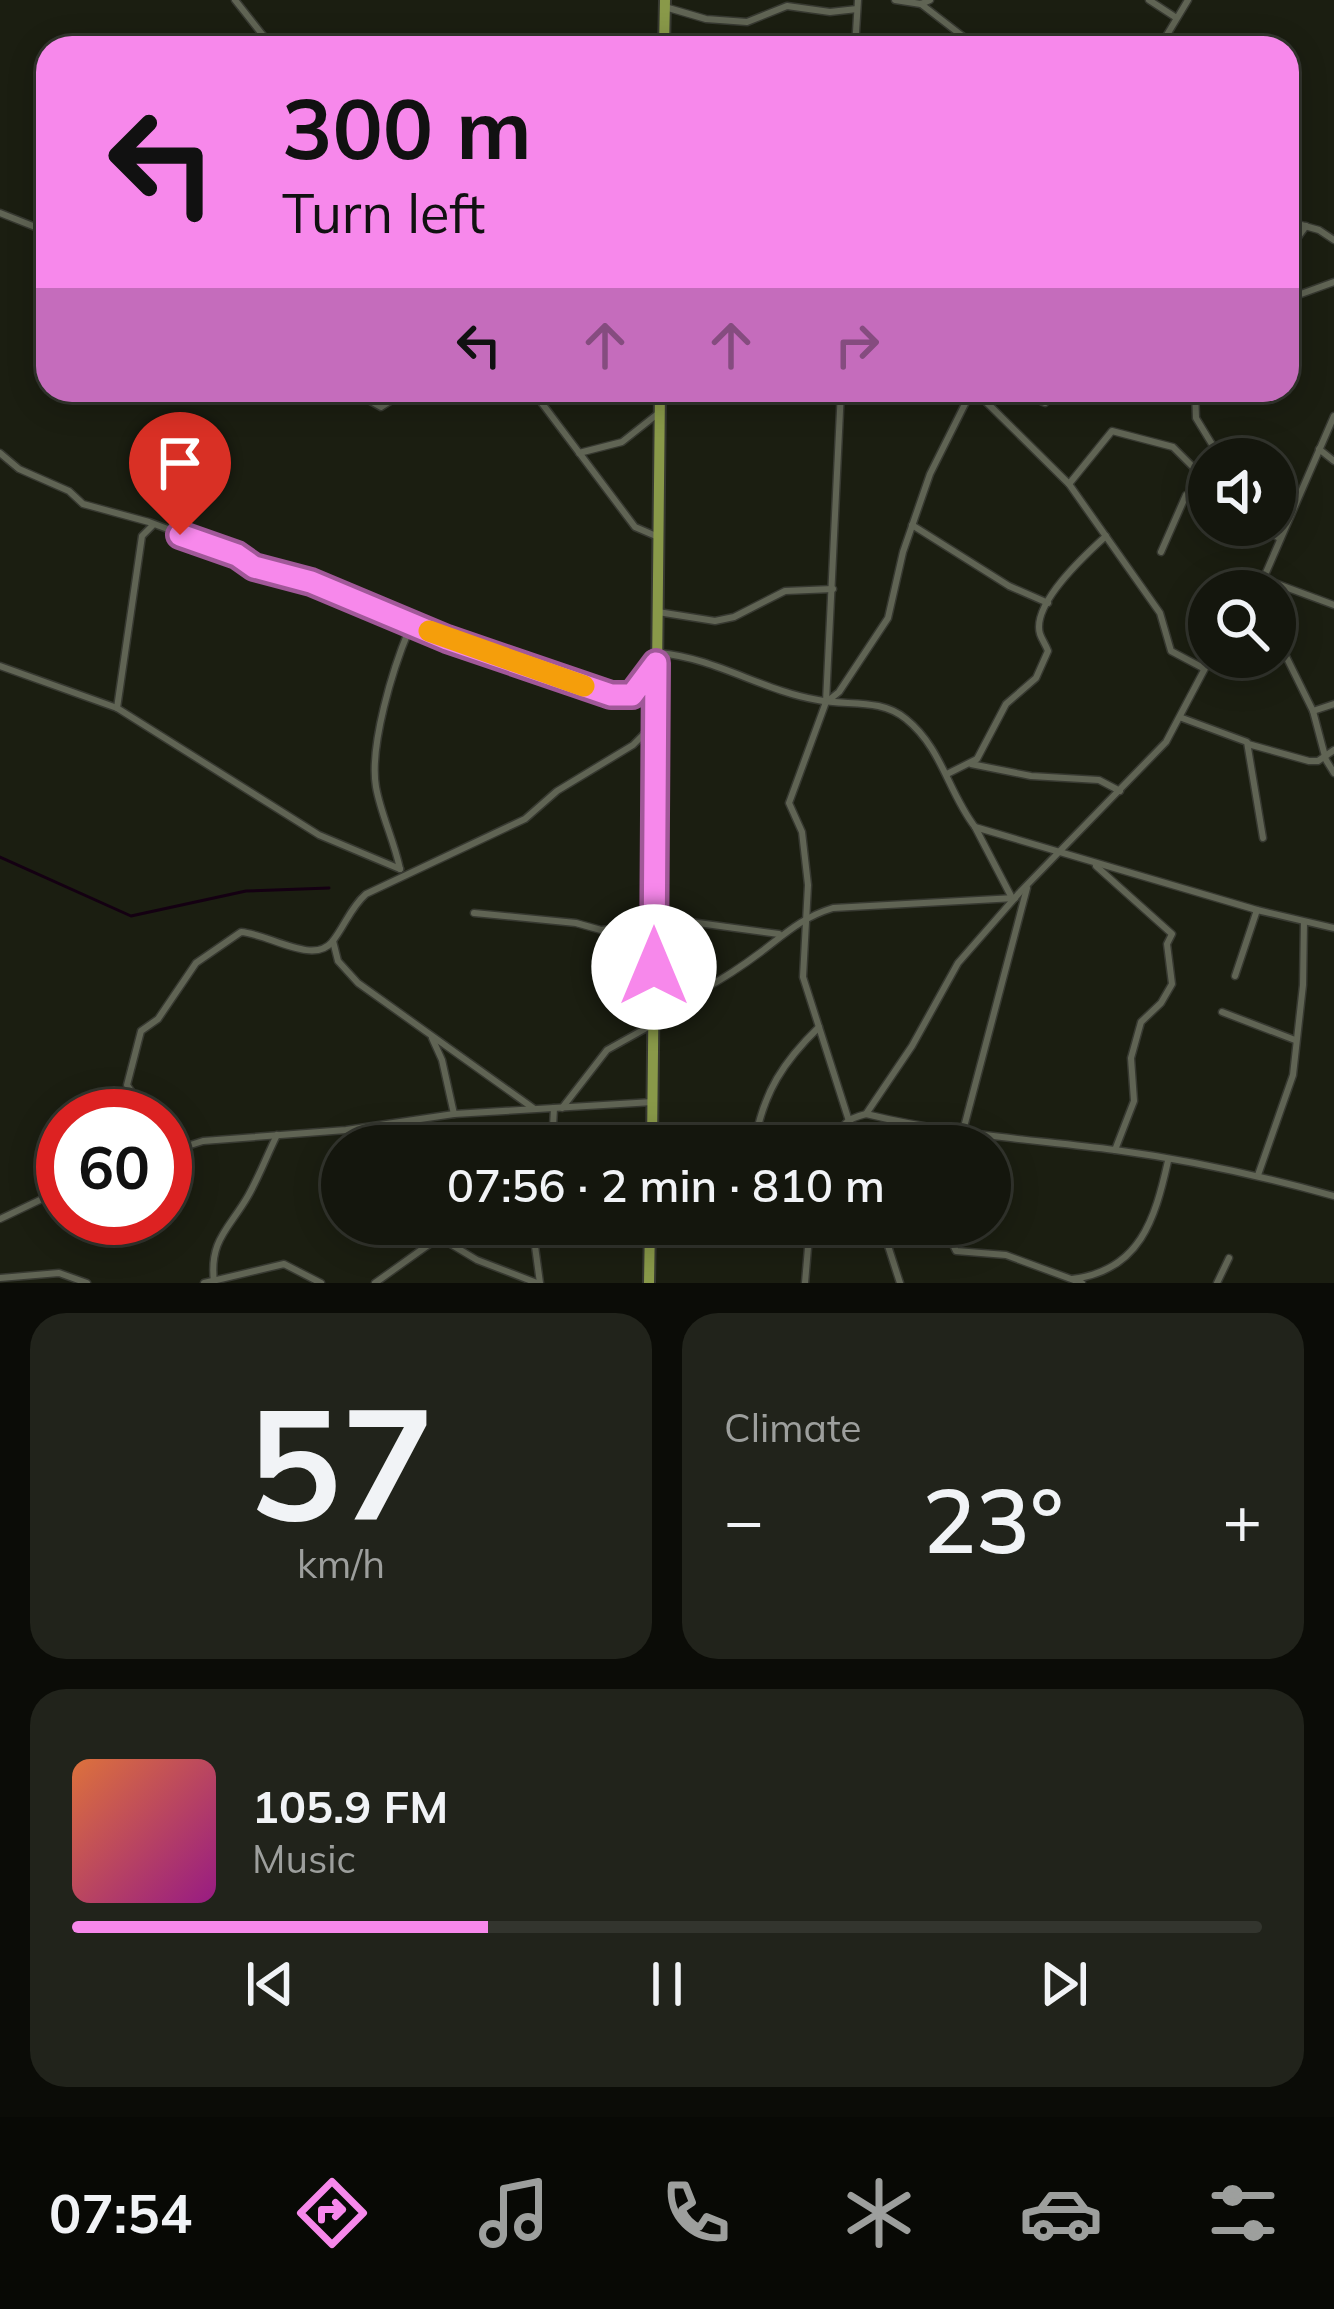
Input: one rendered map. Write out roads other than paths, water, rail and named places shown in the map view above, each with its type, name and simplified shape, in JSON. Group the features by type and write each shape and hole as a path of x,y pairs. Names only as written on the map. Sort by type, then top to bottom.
{"main road":[{"path":"664,3 664,36"},
{"path":"652,1125 660,402"},
{"path":"649,1283 650,1245"}],"street":[{"path":"235,0 264,36"},
{"path":"895,0 926,2 964,36"},
{"path":"1150,0 1175,16"},
{"path":"1166,36 1188,0"},
{"path":"664,3 706,19 747,22 785,3 830,12 857,4 856,36"},
{"path":"0,213 36,227"},
{"path":"1299,224 1334,240"},
{"path":"1299,235 1306,226"},
{"path":"1299,295 1334,282"},
{"path":"541,402 635,527 658,536"},
{"path":"841,402 826,702 789,803 802,832 808,885 803,976 852,1125"},
{"path":"826,702 839,692 888,618 930,474 967,402"},
{"path":"985,402 1069,484 1160,613 1171,650 1188,660"},
{"path":"1195,402 1196,418 1208,438"},
{"path":"579,453 622,442 660,412"},
{"path":"1296,501 1334,416"},
{"path":"1069,484 1112,431 1173,447 1188,463"},
{"path":"1318,449 1334,461"},
{"path":"0,453 20,469 69,491 83,504 155,525 237,555 254,567 311,582 622,698 632,695 656,658 687,656 826,702 874,705 903,716 929,742 1014,898"},
{"path":"1161,552 1188,494"},
{"path":"117,708 142,536 155,525"},
{"path":"912,525 1009,586 1048,603"},
{"path":"947,774 970,764 987,746 1006,704 1036,679 1048,651 1040,625 1048,603 1062,580 1106,536"},
{"path":"656,612 715,621 734,617 785,591 833,589"},
{"path":"1296,595 1334,604"},
{"path":"404,870 376,789 374,760 406,635 416,625"},
{"path":"0,666 117,708 320,835 404,870"},
{"path":"1296,676 1334,773"},
{"path":"866,1114 912,1046 958,963 1014,898 1166,742 1199,678"},
{"path":"1313,710 1334,704"},
{"path":"1182,718 1309,761 1334,750"},
{"path":"130,1089 139,1035 158,1019 202,956 241,932 309,952 321,951 361,898 404,870 526,819 557,791 633,745 655,723"},
{"path":"1248,744 1263,838"},
{"path":"970,764 1031,776 1100,780 1120,790"},
{"path":"975,827 1334,928"},
{"path":"1094,864 1172,934 1167,944 1172,984 1162,1003 1141,1022 1131,1058 1134,1101 1115,1150"},
{"path":"964,1125 1028,885"},
{"path":"653,1010 681,1002 719,980 807,916 833,908 1014,898"},
{"path":"1235,976 1257,910"},
{"path":"474,913 576,922 601,930 654,920 779,934"},
{"path":"1258,1175 1292,1083 1303,986 1304,921"},
{"path":"333,941 346,972 534,1108"},
{"path":"1222,1012 1295,1040"},
{"path":"555,1125 558,1107 607,1050 654,1025"},
{"path":"757,1125 760,1107 774,1080 819,1027"},
{"path":"430,1036 442,1060 454,1114"},
{"path":"192,1144 454,1114 653,1102"},
{"path":"843,1125 850,1116 866,1114 919,1125"},
{"path":"214,1282 215,1249 231,1217 246,1201 277,1136"},
{"path":"1011,1139 1115,1150 1258,1175 1334,1196"},
{"path":"1072,1279 1114,1267 1140,1238 1156,1213 1168,1161"},
{"path":"0,1219 36,1202"},
{"path":"375,1283 428,1245"},
{"path":"451,1245 538,1283 534,1245"},
{"path":"805,1283 808,1245"},
{"path":"888,1245 900,1283"},
{"path":"953,1245 956,1251 1006,1255 1082,1283"},
{"path":"1216,1283 1228,1258"},
{"path":"204,1283 279,1264 291,1266 302,1280 321,1283"},
{"path":"0,1278 58,1273 87,1283"}],"waterway":[{"path":"0,857 131,916 246,891 329,888"}]}
